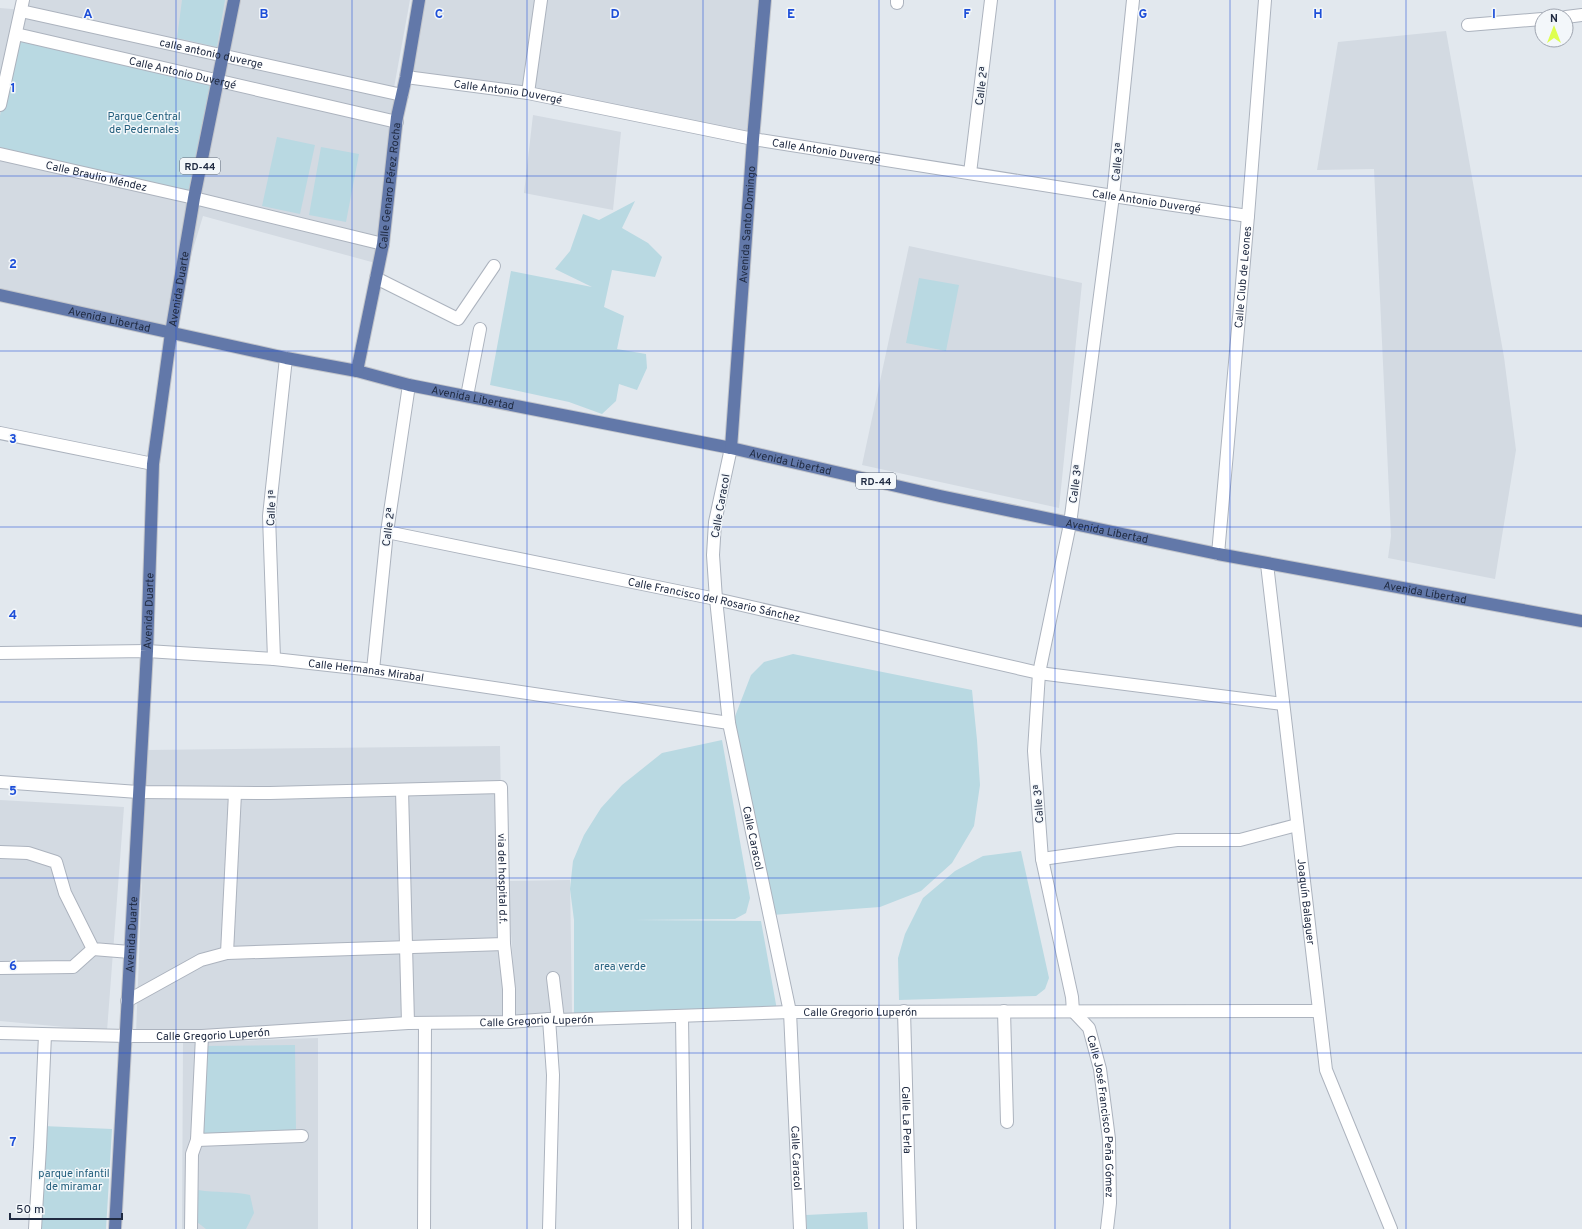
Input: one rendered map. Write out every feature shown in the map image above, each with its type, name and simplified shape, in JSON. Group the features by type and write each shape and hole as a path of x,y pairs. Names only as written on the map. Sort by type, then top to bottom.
{"main road":[{"name":"Avenida Duarte","path":"115,1229 127,1036 127,1001 147,651 153,464 171,333 194,198 234,0"},
{"name":"Calle Genaro Pérez Rocha","path":"357,371 383,244 397,122 419,0"},
{"name":"Avenida Santo Domingo","path":"731,448 753,139 765,0"},
{"name":"Avenida Libertad","path":"0,295 286,358 357,371 409,385 731,448 1070,524 1267,564 1582,621"}],"street":[{"path":"528,93 541,0"},
{"name":"Calle 2ª","path":"970,173 991,0"},
{"name":"Calle 3ª","path":"1073,1012 1072,997 1042,859 1034,751 1039,673 1070,524 1113,196 1133,0"},
{"name":"Calle Club de Leones","path":"1218,554 1248,216 1265,0"},
{"name":"calle antonio duverge","path":"22,5 222,55 402,95"},
{"path":"0,105 22,5"},
{"path":"1468,25 1534,20"},
{"name":"Calle Antonio Duvergé","path":"16,34 397,122"},
{"name":"Calle Antonio Duvergé","path":"406,77 528,93 753,139 1248,216"},
{"name":"Calle Braulio Méndez","path":"0,154 194,198 383,244"},
{"path":"376,278 458,319 494,266"},
{"path":"467,396 480,329"},
{"name":"Calle 1ª","path":"274,659 270,516 286,358"},
{"name":"Calle 2ª","path":"373,670 387,532 409,385"},
{"path":"0,433 153,464"},
{"name":"Calle Caracol","path":"731,448 716,522 713,555 716,599 729,723 790,1012 800,1229"},
{"name":"Calle Francisco del Rosario Sánchez","path":"387,532 716,599 1039,673 1283,704"},
{"name":"Joaquín Balaguer","path":"1267,564 1326,1070 1391,1229"},
{"name":"Calle Hermanas Mirabal","path":"0,653 147,651 274,659 373,670 729,723"},
{"name":"via del hospital d.f.","path":"0,782 138,792 235,793 501,787 504,944"},
{"path":"402,790 408,1023"},
{"path":"227,953 235,793"},
{"path":"1042,859 1177,840 1240,840 1297,825"},
{"path":"0,852 28,853 56,862 65,893 93,949"},
{"path":"127,1001 201,960 227,953 504,944 509,989 509,1022"},
{"path":"0,968 73,967 93,949 130,952"},
{"path":"549,1229 554,1020 553,978"},
{"name":"Calle La Perla","path":"904,1011 910,1229"},
{"path":"1004,1011 1007,1122"},
{"name":"Calle Gregorio Luperón","path":"0,1033 202,1036 408,1023 509,1022 790,1012 1319,1011"},
{"name":"Calle José Francisco Peña Gómez","path":"1073,1012 1089,1028 1100,1069 1109,1139 1110,1203 1107,1229"},
{"path":"682,1017 685,1229"},
{"path":"424,1024 424,1229"},
{"path":"35,1229 45,1034"},
{"path":"192,1229 192,1154 197,1140 202,1036"},
{"path":"197,1140 302,1136"}],"shaded area":[{"path":"26,0 410,0 393,93 402,95 379,264 203,216 169,329 0,298 0,8 24,10"},
{"path":"423,0 537,0 524,90 410,74"},
{"path":"545,0 760,0 748,134 531,90"},
{"path":"1446,31 1504,357 1516,450 1495,579 1388,558 1391,536 1374,169 1317,170 1338,42"},
{"path":"533,115 621,132 613,210 524,193"},
{"path":"909,246 1082,283 1059,508 862,465"},
{"path":"500,746 505,1017 136,1034 147,750"},
{"path":"0,800 124,807 107,1031 0,1021"},
{"path":"570,880 572,1013 516,1017 508,881"},
{"path":"318,1038 318,1229 182,1229 183,1043"}],"green space":[{"path":"182,0 225,0 217,47 177,38"},
{"name":"Parque Central de Pedernales","path":"18,37 217,74 192,196 0,147 0,116"},
{"path":"277,137 315,145 300,214 262,206"},
{"path":"321,147 359,154 346,222 309,215"},
{"path":"635,201 622,228 648,243 662,257 655,277 612,270 604,307 624,316 617,349 646,354 647,368 637,390 619,384 616,401 602,414 569,402 490,385 511,271 592,287 555,269 570,251 583,214 599,220"},
{"path":"919,278 959,285 946,351 906,343"},
{"path":"793,654 972,690 980,785 974,826 952,863 921,891 880,907 772,915 734,719 751,675 764,662"},
{"name":"area verde","path":"722,740 750,898 746,913 735,919 635,920 761,921 777,1010 574,1013 574,920 570,889 573,861 584,835 601,808 622,785 662,753"},
{"path":"1021,851 1049,978 1045,989 1036,996 899,1000 898,958 905,934 923,898 955,871 983,856"},
{"path":"295,1045 296,1132 203,1134 202,1046"},
{"name":"parque infantil de miramar","path":"43,1126 112,1129 106,1229 38,1229"},
{"path":"198,1190 250,1195 254,1213 246,1229 206,1229 197,1222 195,1215 194,1195"},
{"path":"867,1212 868,1229 807,1229 806,1215"}]}
